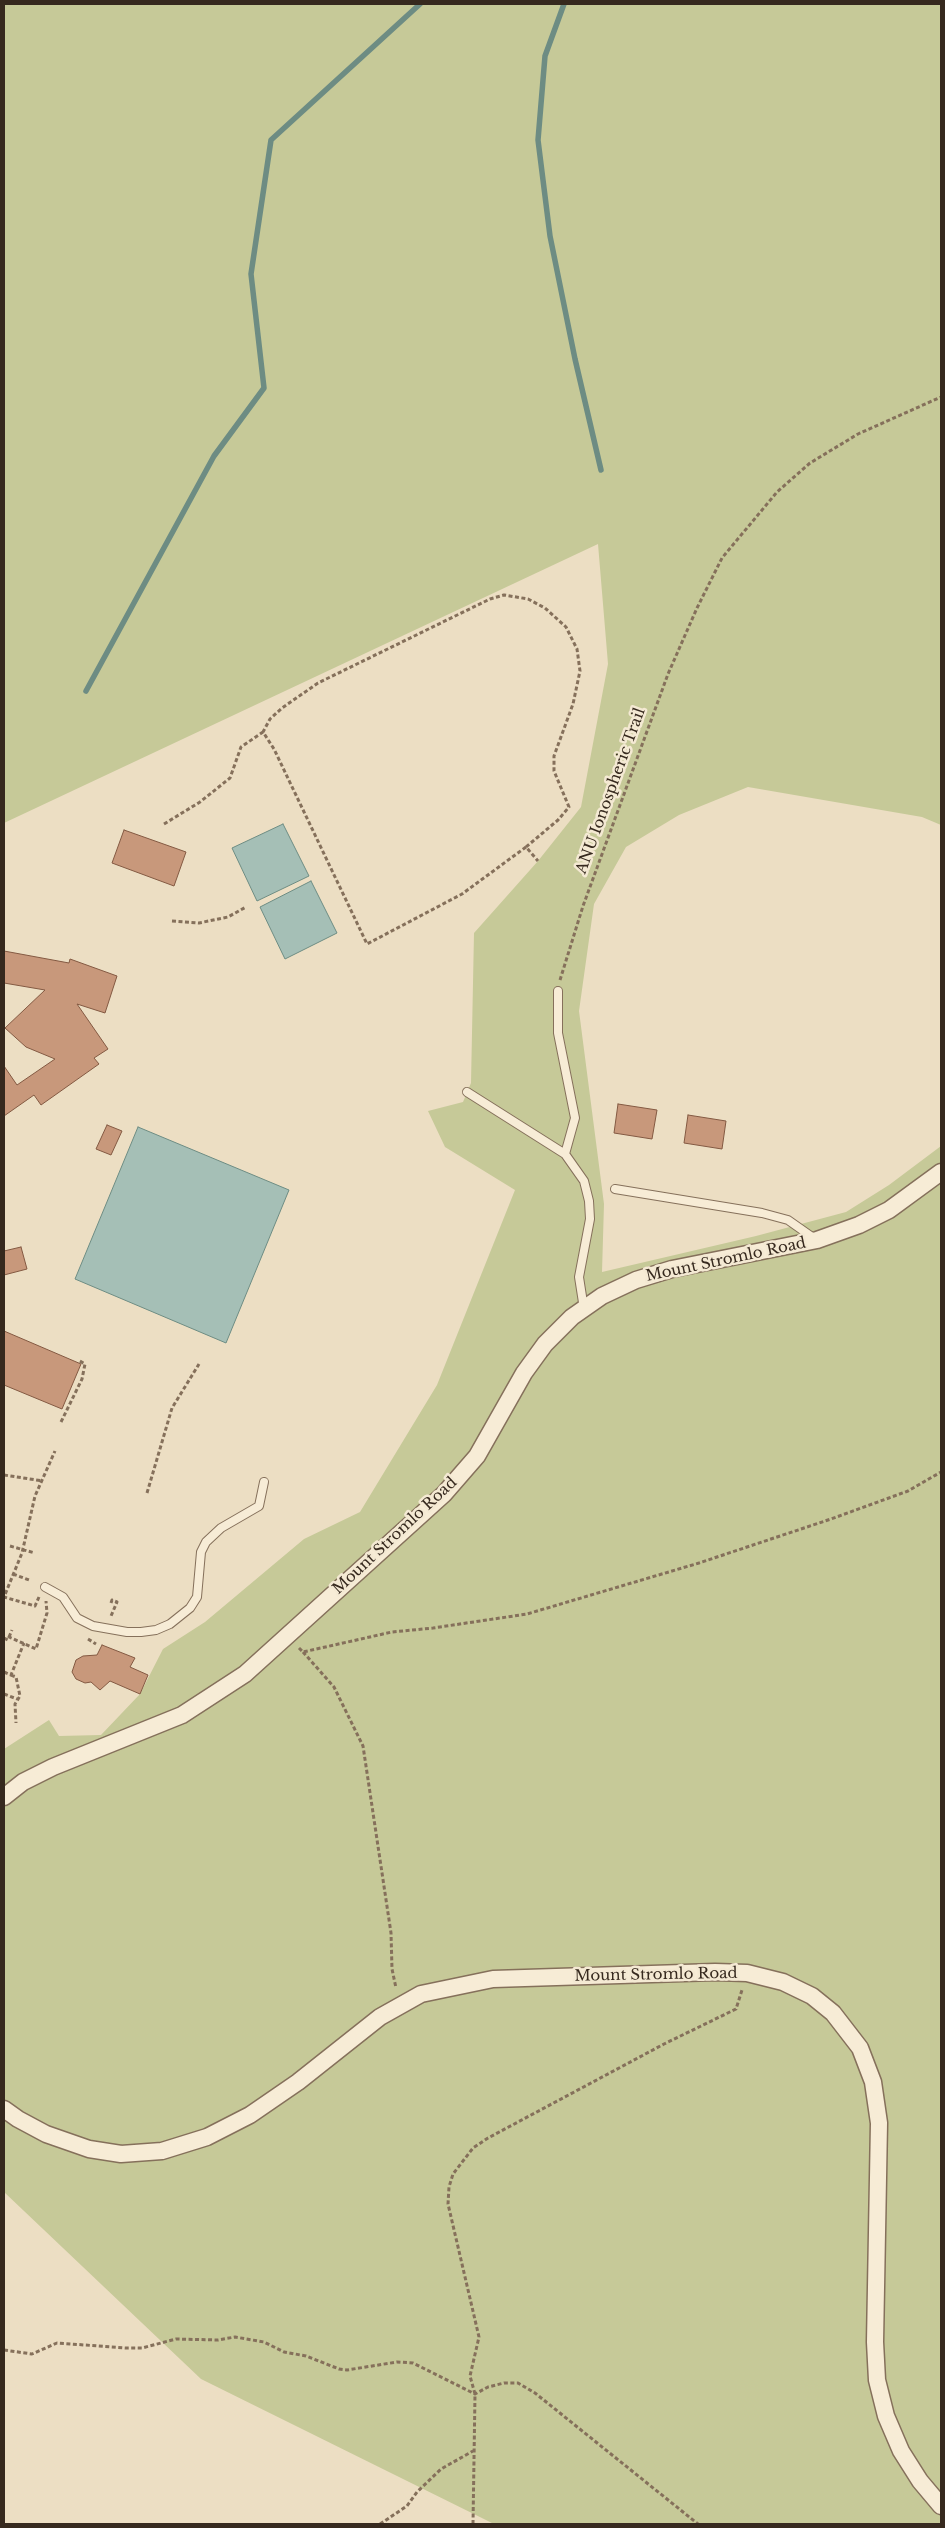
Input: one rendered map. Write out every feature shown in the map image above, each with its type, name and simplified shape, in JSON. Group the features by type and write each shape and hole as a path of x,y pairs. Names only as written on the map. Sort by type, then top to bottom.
{"street":[{"name":"Mount Stromlo Road","path":"4,1797 23,1782 53,1767 182,1715 245,1674 350,1577 444,1494 477,1456 524,1373 545,1344 572,1318 602,1296 636,1280 672,1269 817,1240 859,1225 889,1210 941,1172"},
{"name":"Mount Stromlo Road","path":"4,2109 46,2134 89,2149 122,2154 162,2151 207,2137 250,2115 298,2082 380,2017 421,1994 493,1979 715,1972 747,1973 783,1982 812,1996 833,2013 860,2048 873,2082 879,2123 875,2342 878,2380 886,2416 901,2451 920,2481 941,2506"}],"lane":[{"path":"558,991 558,1033 575,1118 565,1154"},
{"path":"467,1092 565,1154 584,1181 589,1201 590,1219 579,1277 584,1309"},
{"path":"616,1188 762,1212 788,1220 817,1240"},
{"path":"45,1588 63,1597 76,1618 93,1626 126,1632 141,1632 170,1624 183,1616 197,1597 201,1552 206,1542 221,1528 258,1506 264,1482"}],"path":[{"name":"ANU Ionospheric Trail","path":"558,991 565,958 651,718 696,608 722,558 777,492 810,464 858,434 941,397"},
{"path":"164,824 200,802 230,778 241,747 263,732 270,719 282,708 318,683 490,599 504,595 528,599 545,608 566,627 577,649 580,671 573,704 554,756 554,771 569,807 558,820 526,847 462,894 367,944 274,748 263,732"},
{"path":"526,847 538,861"},
{"path":"172,921 199,923 228,917 246,907"},
{"path":"62,1422 82,1378 85,1364 78,1360"},
{"path":"147,1493 172,1408 199,1364"},
{"path":"45,1588 35,1606 23,1601 14,1601 4,1596 5,1589 23,1548 35,1496 55,1451"},
{"path":"303,1652 392,1632 527,1614 699,1563 831,1519 908,1491 941,1472"},
{"path":"4,1475 43,1481"},
{"path":"10,1546 23,1548 35,1553"},
{"path":"13,1574 29,1580"},
{"path":"111,1603 112,1600 117,1602 111,1618"},
{"path":"9,1637 36,1649 45,1619"},
{"path":"4,1638 8,1640 12,1630"},
{"path":"287,1636 334,1687 362,1746 391,1933 392,1968 400,2005"},
{"path":"11,1675 24,1643"},
{"path":"4,1672 16,1677 20,1696 17,1699 16,1723"},
{"path":"4,1694 17,1699"},
{"path":"473,2524 475,2394 470,2376 479,2337 448,2204 449,2187 453,2174 473,2148 488,2138 664,2044 736,2009 747,1973"},
{"path":"4,2350 27,2354 57,2343 142,2348 176,2339 248,2338 347,2370 398,2362 413,2363 475,2394"},
{"path":"475,2394 488,2386 504,2382 518,2383 535,2393 698,2524"},
{"path":"380,2524 407,2506 417,2492 441,2470 473,2451"}],"green space":[{"path":"4,4 941,4 941,825 922,817 748,787 679,815 626,847 594,904 579,1011 604,1204 602,1272 756,1236 846,1212 889,1185 941,1146 941,2524 494,2524 201,2379 4,2192 4,1749 49,1720 59,1736 101,1735 140,1694 163,1649 205,1622 304,1539 360,1512 437,1385 515,1190 445,1147 428,1111 463,1102 471,1083 474,933 538,861 581,807 608,664 598,544 4,823"}],"water":[{"path":"283,824 309,876 257,901 232,848"},
{"path":"311,881 337,933 285,959 260,907"},
{"path":"138,1127 289,1190 226,1343 75,1279"}],"building":[{"path":"124,830 186,852 174,886 112,863"},
{"path":"4,951 69,963 70,959 117,976 105,1013 77,1004 108,1049 94,1058 99,1064 41,1105 34,1095 4,1116 4,1066 17,1085 55,1059 26,1047 5,1028 45,990 4,983"},
{"path":"618,1104 657,1110 652,1139 614,1133"},
{"path":"688,1115 726,1121 722,1149 684,1143"},
{"path":"107,1125 122,1131 111,1155 96,1149"},
{"path":"21,1247 27,1269 4,1275 4,1251"},
{"path":"4,1331 81,1364 62,1409 4,1385"},
{"path":"102,1645 135,1658 130,1667 148,1675 140,1694 110,1681 100,1690 91,1682 85,1683 76,1679 72,1672 76,1660 83,1656 97,1655"}],"waterway":[{"path":"86,691 214,456 264,388 251,274 271,140 420,4"},
{"path":"564,4 545,56 538,140 550,236 575,359 601,470"}]}
